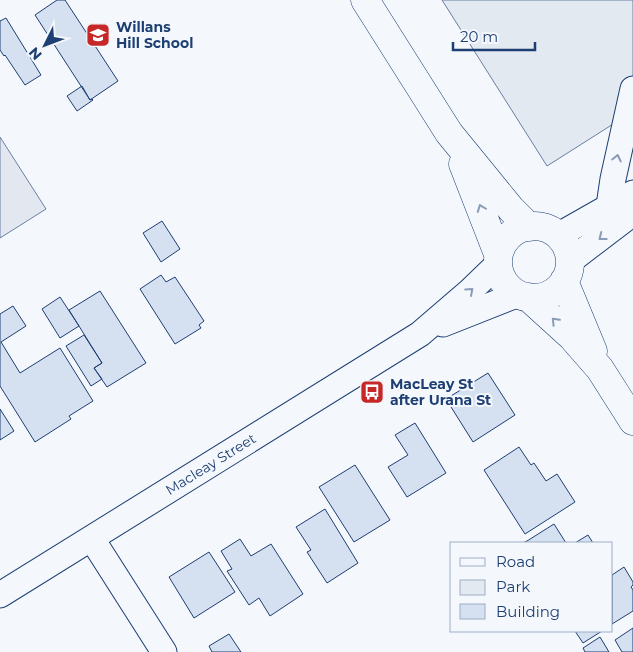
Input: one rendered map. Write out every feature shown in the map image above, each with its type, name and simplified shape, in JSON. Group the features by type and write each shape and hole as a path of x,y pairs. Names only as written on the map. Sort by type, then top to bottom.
{"street":[{"path":"366,0 449,133 511,209 529,227"},
{"path":"609,206 613,179 633,89"},
{"path":"449,133 478,200 498,259"},
{"path":"559,235 633,193"},
{"path":"600,369 567,271 566,245 559,235 547,228 536,226 516,231 503,243 498,259 498,271 511,291 537,297 552,293 567,271 633,213"},
{"name":"Macleay Street","path":"0,595 420,334 470,291 498,259"},
{"path":"524,295 572,337 600,369 633,421"},
{"name":"Macleay Street","path":"420,334 524,295"},
{"path":"92,539 164,652"}],"green space":[{"path":"442,0 633,0 633,99 629,114 547,166"}],"shaded area":[{"path":"0,137 46,209 0,238"}],"building":[{"path":"57,0 65,0 118,81 90,100 35,15"},
{"path":"6,18 41,75 25,85 0,50 0,21"},
{"path":"82,86 90,100 93,100 77,111 67,96"},
{"path":"162,221 180,249 161,262 143,233"},
{"path":"161,275 166,282 175,277 204,321 199,325 201,328 175,344 140,289"},
{"path":"100,291 146,363 107,387 94,368 102,363 69,310"},
{"path":"60,297 79,326 60,338 42,309"},
{"path":"13,306 26,326 1,342 20,373 60,348 93,401 69,416 71,419 35,442 0,386 0,314"},
{"path":"84,335 102,363 94,368 102,379 91,386 66,346"},
{"path":"488,373 515,415 473,442 446,399"},
{"path":"0,409 14,431 0,440"},
{"path":"415,423 446,473 407,497 388,467 408,455 395,435"},
{"path":"519,447 531,465 534,463 546,481 557,474 575,502 525,534 484,470"},
{"path":"355,465 390,520 354,542 319,487"},
{"path":"325,509 358,563 327,583 307,552 311,550 296,527"},
{"path":"554,524 565,542 525,542"},
{"path":"588,535 592,542 577,542"},
{"path":"240,539 251,556 271,544 303,594 270,616 259,598 249,605 227,571 232,569 221,551"},
{"path":"209,552 235,592 194,618 169,577"},
{"path":"624,567 633,582 631,587 633,590 633,611 613,623 613,574"},
{"path":"633,628 633,652 622,652 615,640"},
{"path":"576,632 600,632 583,643"},
{"path":"229,634 241,652 212,652 209,646"},
{"path":"600,637 609,652 585,652 583,648"}],"place":[{"name":"Willans Hill School","path":"98,35"},
{"name":"MacLeay St after Urana St","path":"372,392"}]}
